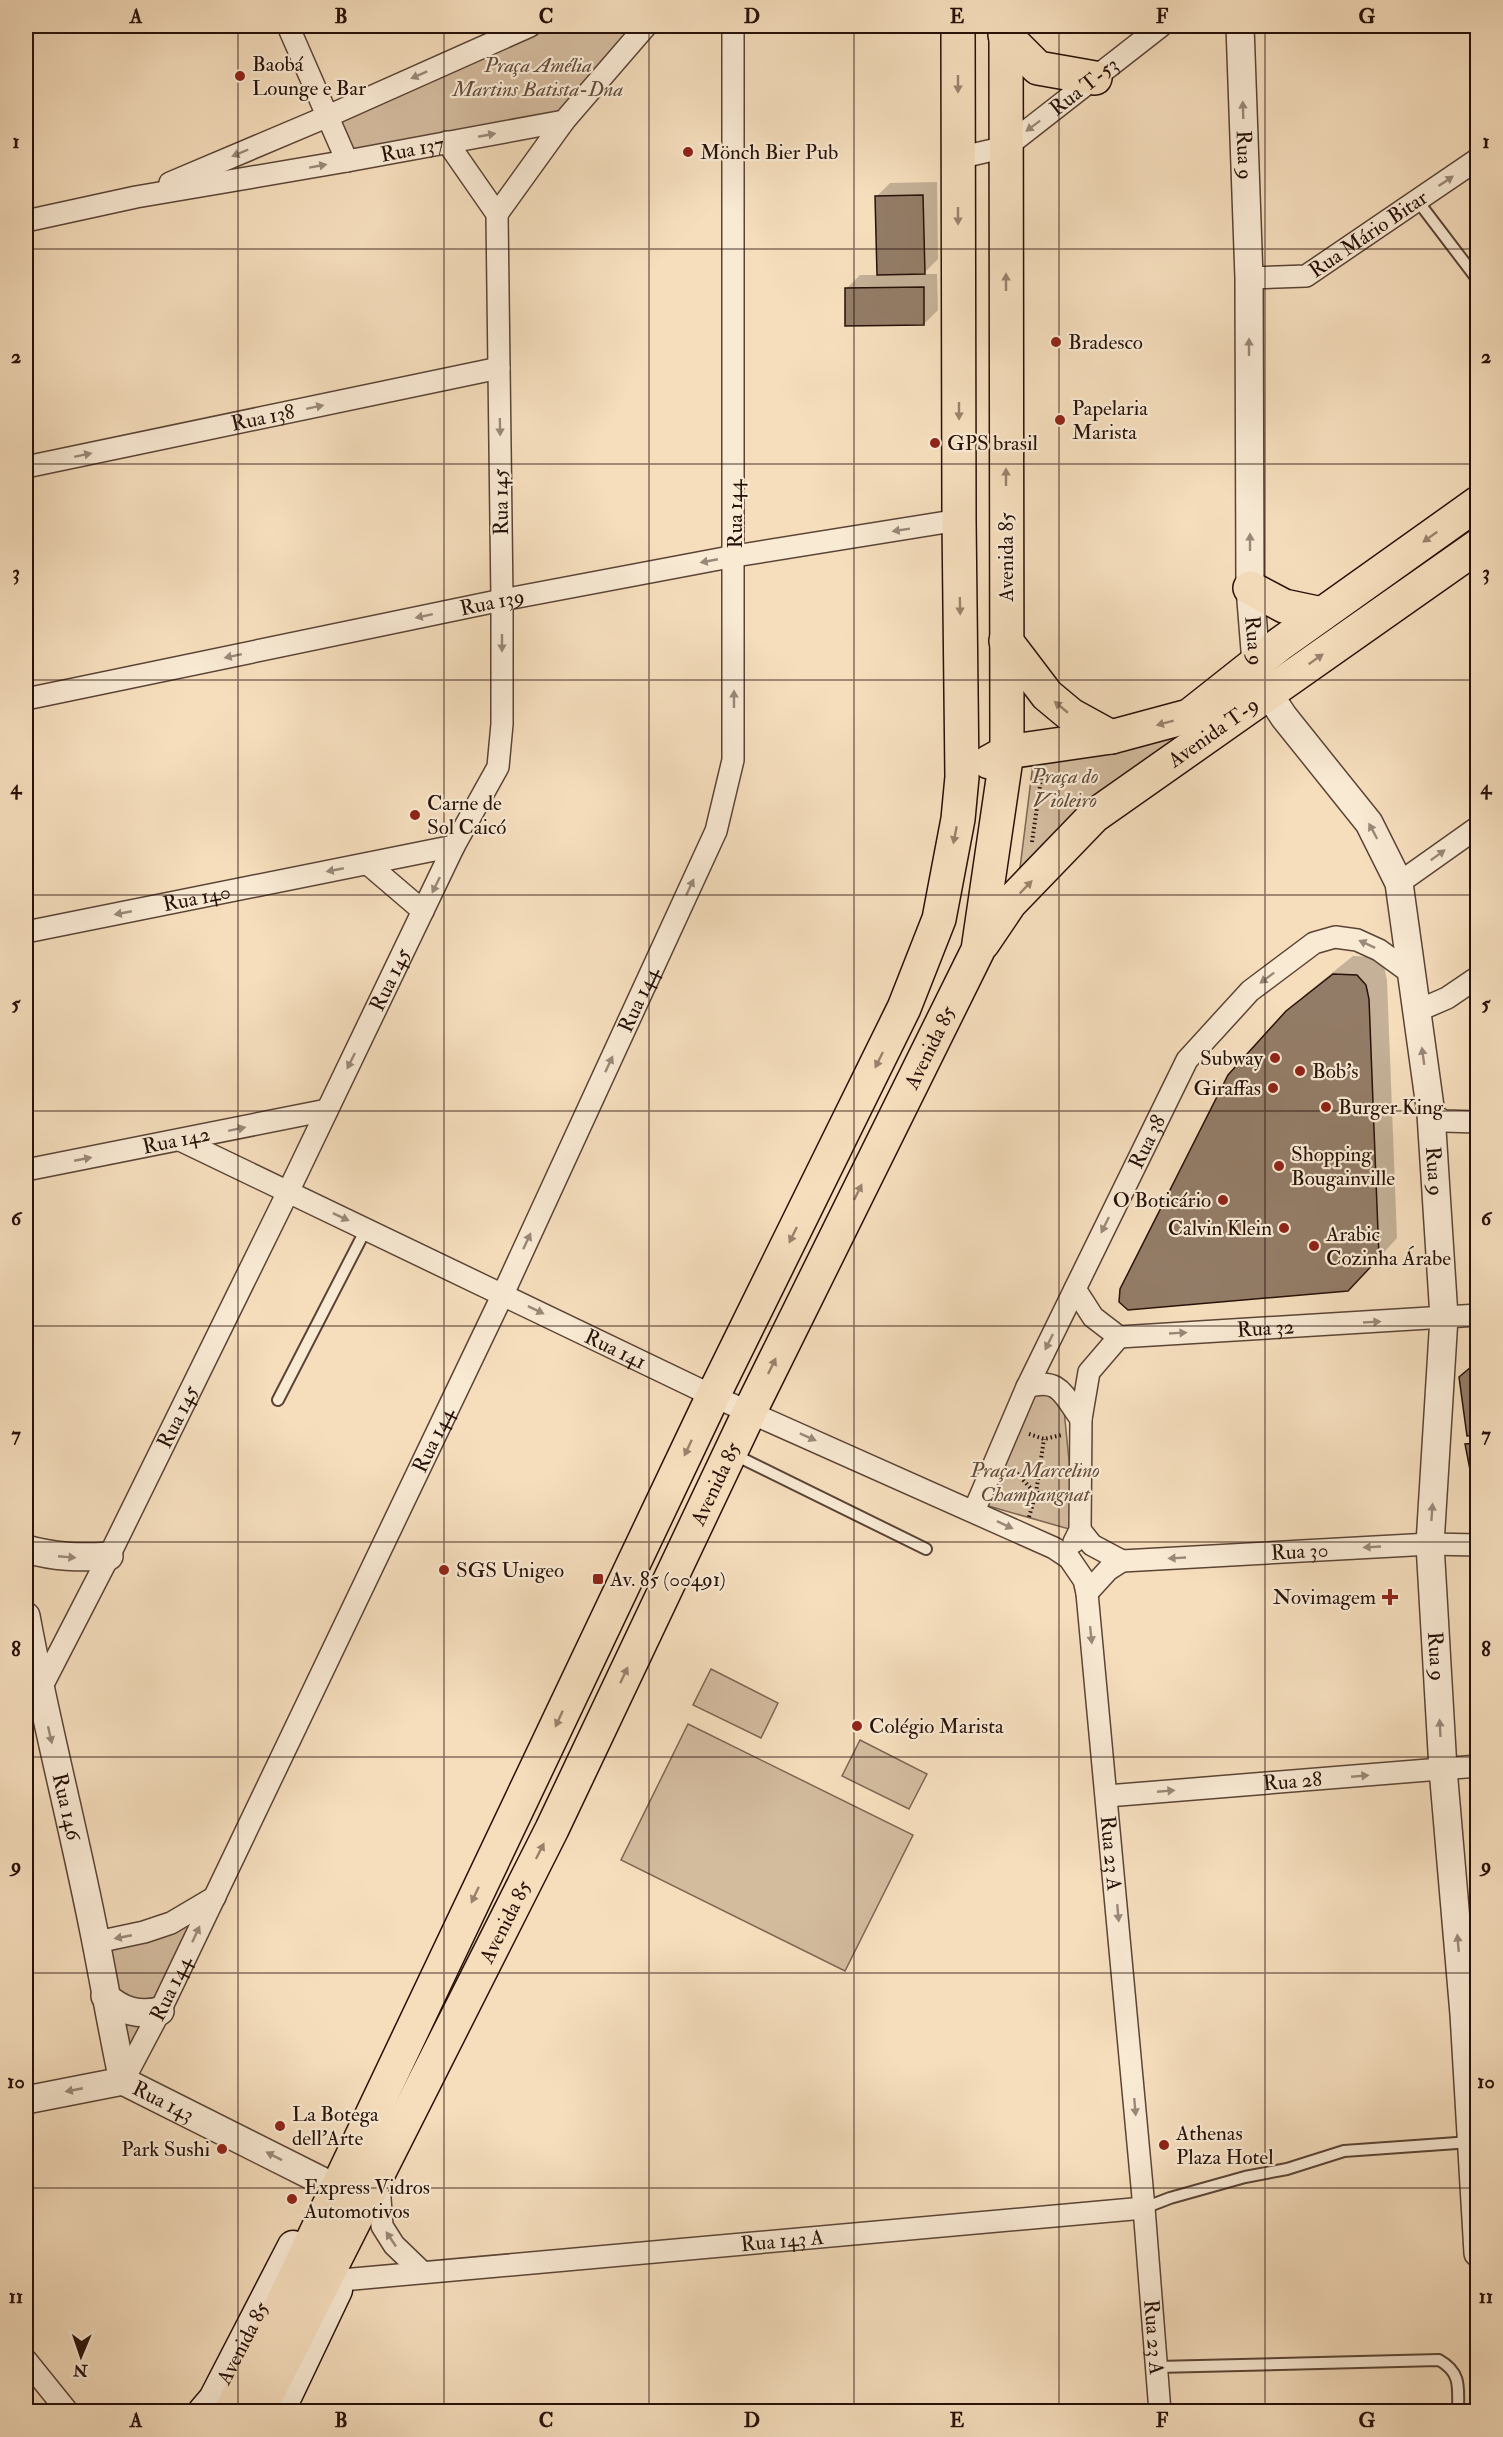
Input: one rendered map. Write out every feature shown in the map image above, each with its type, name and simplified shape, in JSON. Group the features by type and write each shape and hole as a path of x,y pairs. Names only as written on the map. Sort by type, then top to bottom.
{"main road":[{"name":"Avenida 85","path":"231,2412 713,1396 904,1008 939,919 958,819 962,777 958,26"},
{"name":"Avenida 85","path":"258,2412 552,1829 750,1411 978,950 1006,752 1005,30"},
{"path":"1005,30 1038,68 1095,78"},
{"name":"Avenida T-9","path":"962,777 1006,752 1112,737 1189,716 1322,614 1478,503"},
{"name":"Avenida T-9","path":"978,950 1010,903 1094,816 1478,546"},
{"path":"1250,588 1284,606 1322,614"},
{"path":"1006,641 1047,695 1071,715 1112,737"},
{"name":"Avenida 85","path":"203,2412 214,2399 326,2182 413,2000 447,1955"},
{"name":"Avenida 85","path":"279,2412 470,2015 476,1978"}],"street":[{"path":"288,26 347,161"},
{"name":"Rua 137","path":"136,197 326,117 530,26"},
{"path":"447,142 497,214 564,121 646,26"},
{"name":"Rua 144","path":"123,2080 160,2011 503,1294 716,831 733,760 735,556 733,26"},
{"name":"Rua T-53","path":"1006,147 1161,26"},
{"name":"Rua 9","path":"1240,26 1249,278 1250,588 1256,663 1268,693 1284,717 1369,823 1399,883 1431,1114 1444,1317 1430,1544 1443,1769 1471,2013 1471,2142 1478,2253"},
{"name":"Rua 137","path":"26,221 136,197 564,121"},
{"path":"958,158 1006,147"},
{"name":"Rua Mário Bitar","path":"1249,278 1306,276 1478,159"},
{"name":"Rua 145","path":"40,1690 109,1556 288,1192 454,846 498,767 502,724 502,600 497,214"},
{"name":"Rua 138","path":"26,467 499,368"},
{"name":"Rua 139","path":"26,699 502,600 735,556 959,520"},
{"path":"1399,883 1478,827"},
{"name":"Rua 140","path":"26,932 454,846"},
{"path":"368,864 423,911"},
{"name":"Rua 38","path":"974,1511 1027,1388 1187,1060 1250,991 1314,943 1335,937 1357,940 1378,950 1412,974"},
{"path":"1418,1011 1447,998 1478,977"},
{"name":"Rua 142","path":"26,1170 327,1110"},
{"path":"1431,1114 1444,1121 1478,1122"},
{"name":"Rua 141","path":"180,1140 713,1396 1054,1548"},
{"path":"1071,1422 1089,1372 1119,1337 1093,1317 1075,1289"},
{"name":"Rua 32","path":"1119,1337 1478,1315"},
{"path":"1027,1388 1041,1383 1050,1383 1058,1389 1071,1422 1080,1530 1077,1539 1071,1544 1064,1548 1054,1548"},
{"path":"1080,1530 1092,1545 1122,1561 1108,1570 1087,1593"},
{"name":"Rua 30","path":"1122,1561 1430,1544 1478,1545"},
{"name":"Rua 23 A","path":"1054,1548 1073,1563 1084,1580 1087,1593 1144,2208 1160,2412"},
{"path":"26,1549 51,1556 76,1558 109,1556"},
{"name":"Rua 146","path":"26,1616 40,1690 96,1942 123,2080"},
{"name":"Rua 28","path":"1107,1796 1478,1766"},
{"name":"Rua 144","path":"96,1942 144,1932 171,1923 214,1897"},
{"path":"105,1996 130,2012 145,2014 160,2011"},
{"name":"Rua 143","path":"26,2100 123,2080 326,2182"},
{"path":"380,2198 382,2226 394,2245 421,2271"},
{"name":"Rua 143 A","path":"342,2280 421,2271 1144,2208"},
{"path":"26,2360 68,2412"}],"lane":[{"path":"1417,200 1474,275"},
{"path":"278,1400 366,1229"},
{"path":"730,1453 926,1549"},
{"path":"1144,2208 1170,2198 1245,2177 1287,2169 1344,2151 1471,2142"},
{"path":"1157,2367 1439,2360 1452,2367 1458,2383 1458,2412"}],"path":[{"path":"1030,853 1043,766"},
{"path":"1023,1426 1033,1437 1044,1439 1062,1435 1071,1422"},
{"path":"1062,1435 1064,1446"},
{"path":"1028,1518 1036,1493 1044,1439"},
{"path":"1006,1462 1036,1493 1069,1491"}],"green space":[{"name":"Praça Amélia Martins Batista-Dna","path":"547,26 636,26 563,116 346,157 339,119"},
{"name":"Praça do Violeiro","path":"1224,700 1018,884 1034,756"},
{"name":"Praça Marcelino Champangnat","path":"1051,1389 1064,1410 1076,1531 985,1505 1037,1390"},
{"path":"711,1669 778,1703 761,1738 693,1705"},
{"path":"688,1724 913,1835 845,1971 621,1860"},
{"path":"860,1740 927,1774 909,1809 842,1776"},
{"path":"215,1897 123,2081 97,1942"}],"building":[{"path":"882,26 927,26 927,32 882,32"},
{"path":"923,195 925,274 877,275 875,196"},
{"path":"924,287 924,325 845,326 845,288"},
{"name":"Shopping Bougainville","path":"1333,974 1357,975 1366,985 1369,999 1379,1258 1348,1291 1128,1310 1119,1302 1120,1289 1228,1075 1286,1011"},
{"path":"1478,1361 1478,1435 1467,1436 1459,1377"},
{"path":"1478,1443 1478,1511 1465,1444"}],"place":[{"name":"Baobá Lounge e Bar","path":"240,76"},
{"name":"Mönch Bier Pub","path":"688,152"},
{"name":"Bradesco","path":"1056,342"},
{"name":"Papelaria Marista","path":"1060,420"},
{"name":"GPS brasil","path":"935,443"},
{"name":"Carne de Sol Caicó","path":"415,815"},
{"name":"Subway","path":"1275,1058"},
{"name":"Bob's","path":"1300,1071"},
{"name":"Giraffas","path":"1273,1088"},
{"name":"Burger King","path":"1326,1107"},
{"name":"Shopping Bougainville","path":"1279,1166"},
{"name":"O Boticário","path":"1223,1200"},
{"name":"Calvin Klein","path":"1284,1228"},
{"name":"Arabic Cozinha Árabe","path":"1314,1246"},
{"name":"SGS Unigeo","path":"444,1570"},
{"name":"Av. 85 (00491)","path":"598,1579"},
{"name":"Novimagem","path":"1390,1597"},
{"name":"Colégio Marista","path":"857,1726"},
{"name":"La Botega dell'Arte","path":"280,2126"},
{"name":"Athenas Plaza Hotel","path":"1164,2145"},
{"name":"Park Sushi","path":"222,2149"},
{"name":"Express Vidros Automotivos","path":"292,2199"}]}
